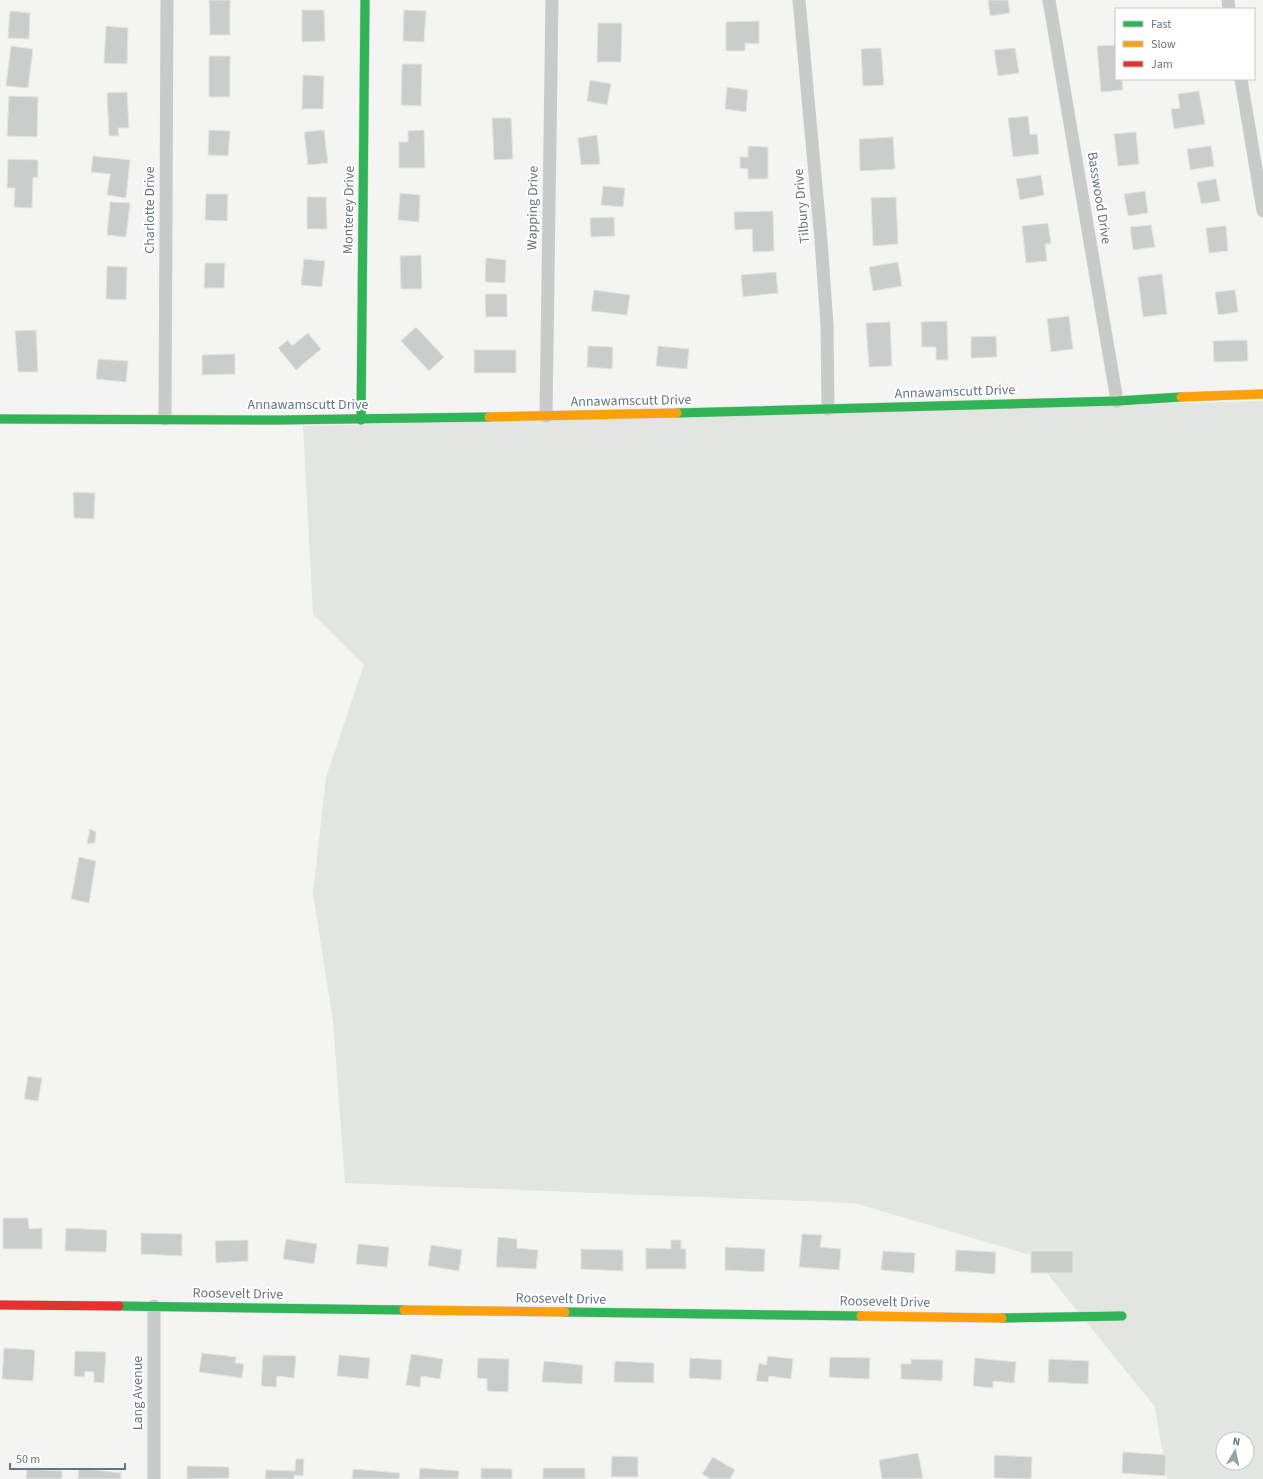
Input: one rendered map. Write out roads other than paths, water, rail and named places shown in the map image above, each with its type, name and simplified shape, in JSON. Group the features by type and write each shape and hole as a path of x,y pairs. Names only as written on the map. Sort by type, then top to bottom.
{"street":[{"name":"Charlotte Drive","path":"165,419 167,0"},
{"name":"Monterey Drive","path":"361,420 365,0"},
{"name":"Wapping Drive","path":"546,416 552,0"},
{"name":"Tilbury Drive","path":"799,0 822,249 827,325 828,409"},
{"name":"Basswood Drive","path":"1049,0 1117,401"},
{"path":"1241,80 1263,210"},
{"name":"Annawamscutt Drive","path":"0,419 361,420 1117,401 1263,394"},
{"name":"Roosevelt Drive","path":"0,1306 154,1306 264,1309 1032,1318 1122,1316"},
{"name":"Lang Avenue","path":"154,1306 154,1479"}]}
